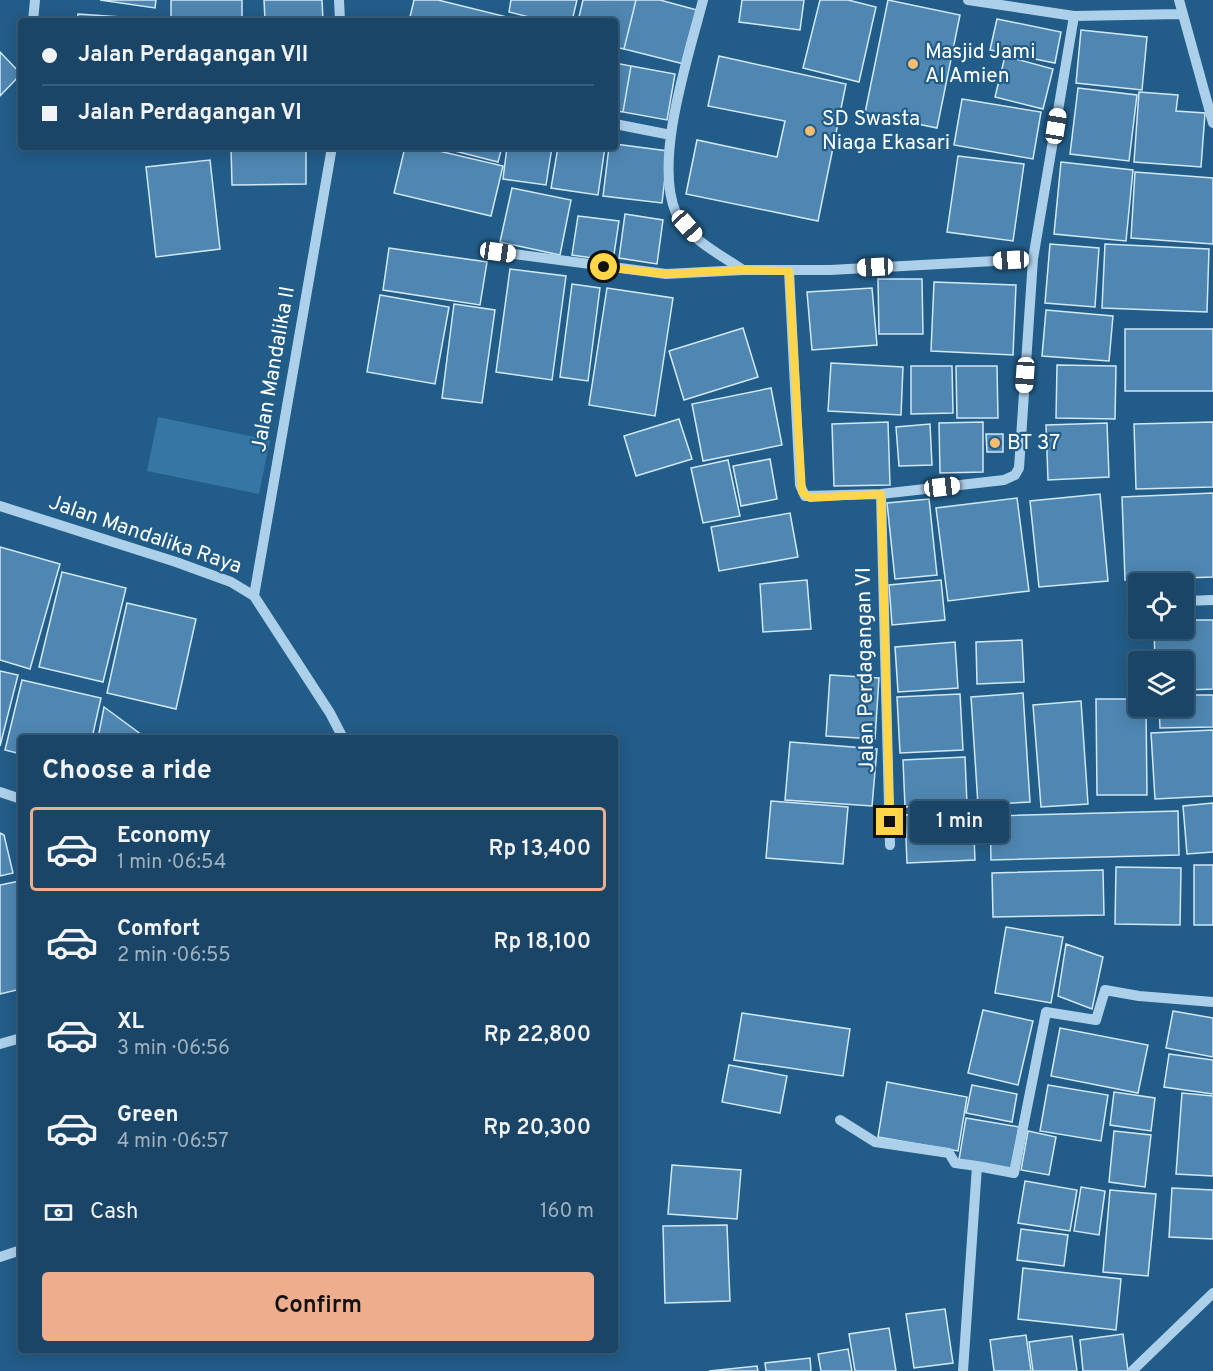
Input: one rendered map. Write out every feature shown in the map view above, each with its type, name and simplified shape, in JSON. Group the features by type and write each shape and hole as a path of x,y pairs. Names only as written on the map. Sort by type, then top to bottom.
{"street":[{"path":"33,18 35,0"},
{"path":"339,0 340,18"},
{"path":"703,0 671,135 668,168 677,215 697,238 742,270"},
{"path":"968,0 1074,16 1181,14"},
{"path":"1179,0 1181,14 1213,123"},
{"path":"789,271 802,492 810,498 881,494 1004,480 1015,475 1019,468 1033,259 1074,16"},
{"path":"618,125 671,135"},
{"name":"Jalan Mandalika II","path":"254,596 331,150"},
{"path":"498,252 653,273 789,271 1033,259"},
{"name":"Jalan Perdagangan VI","path":"881,494 890,845"},
{"name":"Jalan Mandalika Raya","path":"0,506 176,561 231,582 254,596 330,713 341,735"},
{"path":"1194,601 1213,600"},
{"path":"0,792 18,798"},
{"path":"840,1120 875,1142 949,1153 955,1163 1014,1173 1046,1012 1096,1020 1105,990 1139,996 1213,1002"},
{"path":"0,1044 18,1039"},
{"path":"963,1371 976,1166"},
{"path":"0,1257 18,1251"},
{"path":"1132,1371 1213,1293"}],"shaded area":[{"path":"158,417 270,440 259,494 147,471"}],"building":[{"path":"100,0 156,0 155,8"},
{"path":"171,0 242,0 242,18 171,18"},
{"path":"264,0 322,0 323,18 265,18"},
{"path":"414,0 438,0 511,18 410,18"},
{"path":"511,0 577,0 573,18 533,18 509,12"},
{"path":"583,0 636,0 624,49 618,48 618,18 579,18"},
{"path":"636,0 660,0 697,10 684,64 624,49"},
{"path":"742,0 804,0 800,30 739,22"},
{"path":"820,0 848,0 876,7 859,82 803,68"},
{"name":"Masjid Jami Al Amien","path":"888,0 960,15 937,128 865,113"},
{"path":"78,14 136,18 77,18"},
{"path":"997,19 1061,32 1055,63 990,50"},
{"path":"1081,30 1147,37 1142,90 1076,83"},
{"path":"0,52 18,71 18,77 0,96"},
{"name":"SD Swasta Niaga Ekasari","path":"719,56 846,84 818,221 686,194 697,140 777,157 785,121 708,106"},
{"path":"1005,56 1053,69 1043,109 995,97"},
{"path":"618,64 631,66 623,112 618,111"},
{"path":"631,66 675,74 667,120 623,112"},
{"path":"1078,88 1137,95 1129,161 1070,154"},
{"path":"1139,92 1178,95 1176,111 1205,113 1201,167 1134,162"},
{"path":"962,99 1041,112 1033,159 954,145"},
{"path":"618,144 668,151 662,203 603,196 609,150 618,150"},
{"path":"231,150 306,150 306,184 232,185"},
{"path":"404,150 435,150 503,166 491,216 394,193"},
{"path":"451,150 501,150 498,162"},
{"path":"507,150 552,150 546,185 503,179"},
{"path":"557,150 605,150 598,195 551,188"},
{"path":"958,156 1024,164 1013,241 947,232"},
{"path":"210,160 220,249 156,257 146,167"},
{"path":"1061,162 1133,170 1126,241 1054,234"},
{"path":"1135,172 1213,178 1213,244 1131,238"},
{"path":"512,188 571,200 560,255 500,242"},
{"path":"625,214 663,220 657,264 619,258"},
{"path":"578,216 619,221 613,261 572,255"},
{"path":"1050,244 1099,248 1095,307 1045,303"},
{"path":"1105,244 1209,249 1207,312 1102,308"},
{"path":"389,248 487,262 480,305 383,290"},
{"path":"510,269 566,276 552,380 496,372"},
{"path":"878,279 922,279 923,334 879,334"},
{"path":"934,282 1016,285 1013,355 931,351"},
{"path":"572,284 600,288 588,381 560,377"},
{"path":"607,288 673,298 655,416 589,405"},
{"path":"872,288 877,345 812,350 807,292"},
{"path":"380,295 449,307 435,384 367,372"},
{"path":"454,304 495,310 482,403 442,398"},
{"path":"1046,310 1113,316 1109,361 1042,356"},
{"path":"743,328 758,377 684,400 669,351"},
{"path":"1125,329 1213,329 1213,391 1125,391"},
{"path":"831,363 903,367 901,415 828,411"},
{"path":"1057,365 1116,366 1115,419 1056,418"},
{"path":"911,366 952,366 953,413 911,414"},
{"path":"956,366 997,366 998,418 957,418"},
{"path":"771,388 782,445 703,461 692,404"},
{"path":"679,419 692,459 636,476 624,436"},
{"path":"888,422 890,485 834,486 832,424"},
{"path":"983,422 983,472 940,473 939,423"},
{"path":"1213,422 1213,487 1136,489 1134,424"},
{"path":"1107,423 1109,477 1048,480 1046,425"},
{"path":"930,424 932,465 899,466 896,427"},
{"name":"BT 37","path":"986,434 1003,434 1003,452 987,452"},
{"path":"770,459 777,499 741,506 733,466"},
{"path":"728,460 740,516 703,523 691,468"},
{"path":"1213,493 1213,577 1194,578 1194,573 1128,573 1128,580 1125,580 1122,497"},
{"path":"1100,494 1108,581 1039,587 1030,501"},
{"path":"1017,498 1029,591 948,601 936,508"},
{"path":"929,499 937,575 895,579 887,503"},
{"path":"790,513 798,557 719,571 711,527"},
{"path":"0,547 60,564 30,669 0,660"},
{"path":"62,572 126,588 103,682 39,667"},
{"path":"807,580 811,629 763,632 760,584"},
{"path":"941,580 945,620 892,625 889,585"},
{"path":"127,603 196,619 176,709 107,693"},
{"path":"1194,620 1213,620 1213,689 1194,690 1194,651 1155,651 1154,639 1194,639"},
{"path":"1022,640 1024,682 977,684 976,642"},
{"path":"955,642 958,688 898,692 895,647"},
{"path":"0,671 18,675 0,746"},
{"path":"830,675 879,678 875,739 826,736"},
{"path":"22,680 101,698 93,735 18,735 18,753 5,750"},
{"path":"1023,693 1030,802 978,805 971,697"},
{"path":"960,694 963,750 900,753 897,697"},
{"path":"1194,695 1213,695 1213,727 1160,728 1160,717 1194,717"},
{"path":"1096,699 1128,699 1128,717 1146,717 1147,795 1097,795"},
{"path":"1081,701 1088,804 1041,807 1033,705"},
{"path":"104,707 142,735 99,735"},
{"path":"1213,730 1213,796 1155,799 1151,733"},
{"path":"790,742 877,749 872,806 785,800"},
{"path":"965,757 967,804 905,807 903,760"},
{"path":"771,801 848,807 843,864 766,858"},
{"path":"1213,803 1213,852 1187,854 1183,806"},
{"path":"1178,811 1179,855 991,860 990,816"},
{"path":"973,812 975,860 907,863 905,815"},
{"path":"0,833 4,835 13,873 0,876"},
{"path":"1194,865 1213,865 1213,925 1194,925"},
{"path":"1116,867 1181,868 1180,925 1115,924"},
{"path":"1103,870 1104,915 993,917 992,873"},
{"path":"18,881 18,990 0,994 0,885"},
{"path":"1006,927 1063,937 1051,1003 995,993"},
{"path":"1066,944 1103,957 1092,1009 1058,996"},
{"path":"983,1010 1033,1021 1018,1085 968,1073"},
{"path":"1173,1011 1213,1018 1213,1057 1166,1048"},
{"path":"742,1013 850,1029 843,1076 734,1060"},
{"path":"1060,1028 1148,1045 1138,1093 1051,1076"},
{"path":"1169,1054 1213,1060 1213,1094 1164,1087"},
{"path":"729,1065 787,1076 780,1113 722,1102"},
{"path":"887,1082 967,1097 958,1151 878,1137"},
{"path":"972,1085 1017,1094 1012,1122 966,1113"},
{"path":"1048,1085 1108,1095 1101,1141 1040,1131"},
{"path":"1114,1092 1155,1098 1151,1131 1110,1125"},
{"path":"1182,1093 1213,1096 1213,1176 1176,1174"},
{"path":"966,1118 1019,1127 1012,1169 959,1160"},
{"path":"1028,1131 1056,1137 1049,1175 1021,1170"},
{"path":"1114,1131 1151,1135 1145,1187 1109,1182"},
{"path":"672,1165 741,1170 737,1219 668,1214"},
{"path":"1025,1181 1077,1190 1070,1231 1018,1223"},
{"path":"1081,1187 1105,1191 1099,1235 1074,1231"},
{"path":"1172,1188 1213,1190 1213,1239 1169,1237"},
{"path":"1110,1190 1156,1194 1148,1276 1103,1272"},
{"path":"727,1225 730,1301 665,1303 663,1226"},
{"path":"1021,1229 1068,1235 1064,1266 1017,1260"},
{"path":"1023,1268 1121,1279 1116,1330 1018,1319"},
{"path":"945,1309 953,1363 914,1368 906,1314"},
{"path":"889,1328 896,1371 855,1371 849,1334"},
{"path":"1123,1334 1128,1371 1083,1371 1080,1340"},
{"path":"1026,1335 1031,1371 994,1371 990,1340"},
{"path":"1072,1336 1077,1371 1033,1371 1029,1342"},
{"path":"848,1349 852,1371 821,1371 818,1354"},
{"path":"810,1358 811,1371 766,1371 765,1363"},
{"path":"757,1366 758,1371 709,1371"}],"place":[{"name":"Masjid Jami Al Amien","path":"913,64"},
{"name":"SD Swasta Niaga Ekasari","path":"810,131"},
{"name":"BT 37","path":"995,443"}],"route":[{"path":"604,267 666,274 742,270 789,271 802,492 810,498 881,494 890,822"}]}
